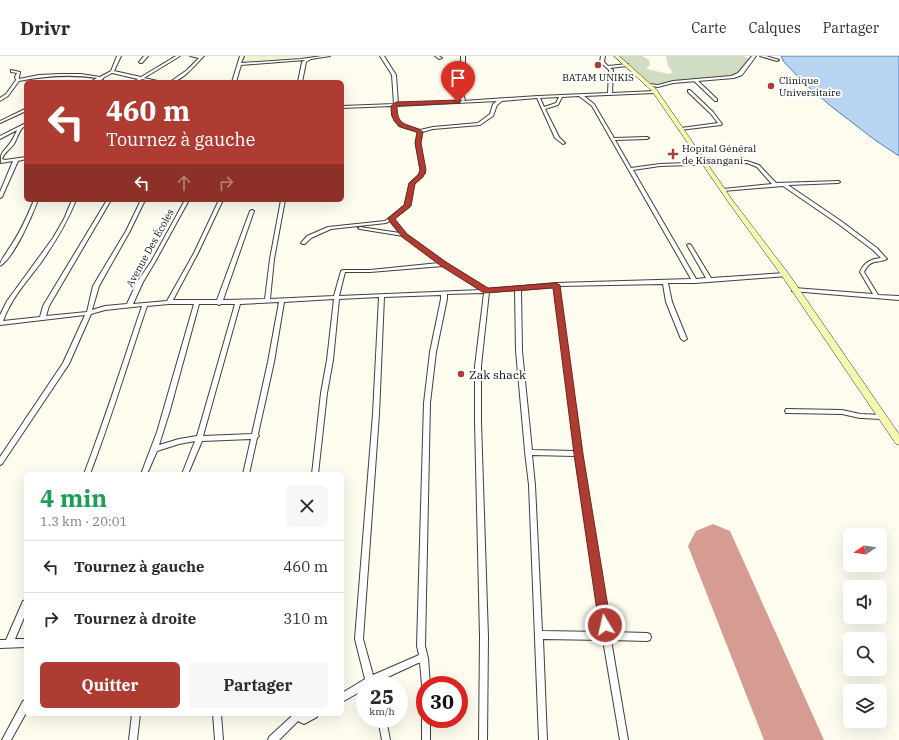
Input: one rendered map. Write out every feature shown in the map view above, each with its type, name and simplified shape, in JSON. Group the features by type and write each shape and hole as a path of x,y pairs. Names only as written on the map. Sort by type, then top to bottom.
{"main road":[{"path":"616,56 648,85 655,89 704,163 785,275 883,417 896,433 899,441"}],"street":[{"path":"97,80 112,72 119,56"},
{"path":"142,62 146,56"},
{"path":"138,80 178,56"},
{"path":"192,56 201,56"},
{"path":"175,80 188,71 201,56"},
{"path":"235,80 242,56"},
{"path":"239,64 303,61 328,56"},
{"path":"382,56 394,76 396,104 394,106 394,115 400,125 420,132 433,128 475,125 483,123 492,115 495,104 500,100"},
{"path":"463,56 463,65 453,72 463,100"},
{"path":"603,56 602,62 611,70 610,94"},
{"path":"344,107 471,102 610,94 655,89 674,82 737,76 754,56"},
{"path":"762,56 776,60"},
{"path":"300,80 303,61"},
{"path":"608,67 627,66"},
{"path":"0,100 7,95 18,80 17,77 19,74 12,71"},
{"path":"112,72 150,80"},
{"path":"18,80 30,77 68,74 102,78"},
{"path":"695,80 716,100"},
{"path":"681,129 720,124 712,113 689,91"},
{"path":"593,105 598,94"},
{"path":"580,95 593,105 695,281"},
{"path":"543,108 556,104 560,96"},
{"path":"538,97 557,138 563,143"},
{"path":"458,102 463,100 471,102"},
{"path":"0,122 24,111"},
{"path":"20,113 24,114"},
{"path":"0,138 24,125"},
{"path":"20,128 11,145 3,152 0,160 2,162 24,158"},
{"path":"303,242 309,237 330,228 380,224 391,219 407,206 412,183 423,173 418,143 420,132"},
{"path":"613,139 647,138"},
{"path":"0,197 16,160"},
{"path":"630,169 704,163 752,163 763,170 775,185"},
{"path":"723,190 775,185 838,182"},
{"path":"785,185 839,222 875,249 885,259 874,259 865,265 862,272 877,297"},
{"path":"0,265 28,221 35,202"},
{"path":"73,202 52,242 7,303 0,323 89,313 105,308 169,302 220,303 337,298 487,291 556,285 695,281 785,275"},
{"path":"42,319 46,306 108,202"},
{"path":"0,462 66,364 78,334 89,313 96,286 128,231 142,202"},
{"name":"Avenue Des Écoles","path":"129,306 140,282 153,262 186,202"},
{"path":"169,302 196,253 220,202"},
{"path":"267,300 272,259 283,202"},
{"path":"220,303 252,211"},
{"path":"391,219 404,235 444,264 487,291"},
{"path":"353,226 404,235"},
{"path":"689,245 710,280"},
{"path":"315,472 337,292 343,271 370,271 444,264"},
{"path":"665,282 669,302 684,339"},
{"path":"556,285 578,454 606,636 624,740"},
{"path":"518,288 519,351 532,485 543,740"},
{"path":"794,290 899,298"},
{"path":"483,740 484,637 478,373 487,291"},
{"path":"425,676 424,658 421,646 427,403 433,352 444,293"},
{"path":"369,676 359,639 376,414 382,296"},
{"path":"247,472 272,362 282,300"},
{"path":"145,472 155,449 170,403 183,345 197,302"},
{"path":"186,472 199,440 238,302"},
{"path":"87,472 103,432 118,381 145,305"},
{"path":"788,411 842,412 860,416 883,417"},
{"path":"155,449 165,444 256,436"},
{"path":"528,452 578,454"},
{"path":"9,643 24,609"},
{"path":"538,635 646,637"},
{"path":"0,644 24,643"},
{"path":"384,676 417,659 424,658"},
{"path":"344,697 356,691"},
{"path":"6,740 24,708"},
{"path":"133,740 136,716"},
{"path":"217,716 219,740"},
{"path":"274,739 297,716"},
{"path":"299,716 304,720 311,716"},
{"path":"384,728 386,740"},
{"path":"426,728 426,740"}],"green space":[{"path":"243,56 315,56 240,62"},
{"path":"617,56 642,56 649,60 650,65 646,69 669,74 673,73 668,66 666,56 743,56 751,59 735,75 647,85"}],"water":[{"path":"781,56 899,56 899,156 875,140 832,107 805,84 784,62"}],"runway":[{"path":"713,546 794,740"}],"place":[{"name":"BATAM UNIKIS","path":"598,65"},
{"name":"Clinique Universitaire","path":"771,86"},
{"name":"Hopital Général de Kisangani","path":"673,154"},
{"name":"Zak shack","path":"461,374"}],"route":[{"path":"458,102 394,105 394,115 400,125 420,132 418,143 423,173 412,183 409,203 407,206 391,219 404,235 444,264 487,291 556,285 578,454 605,625"}]}
